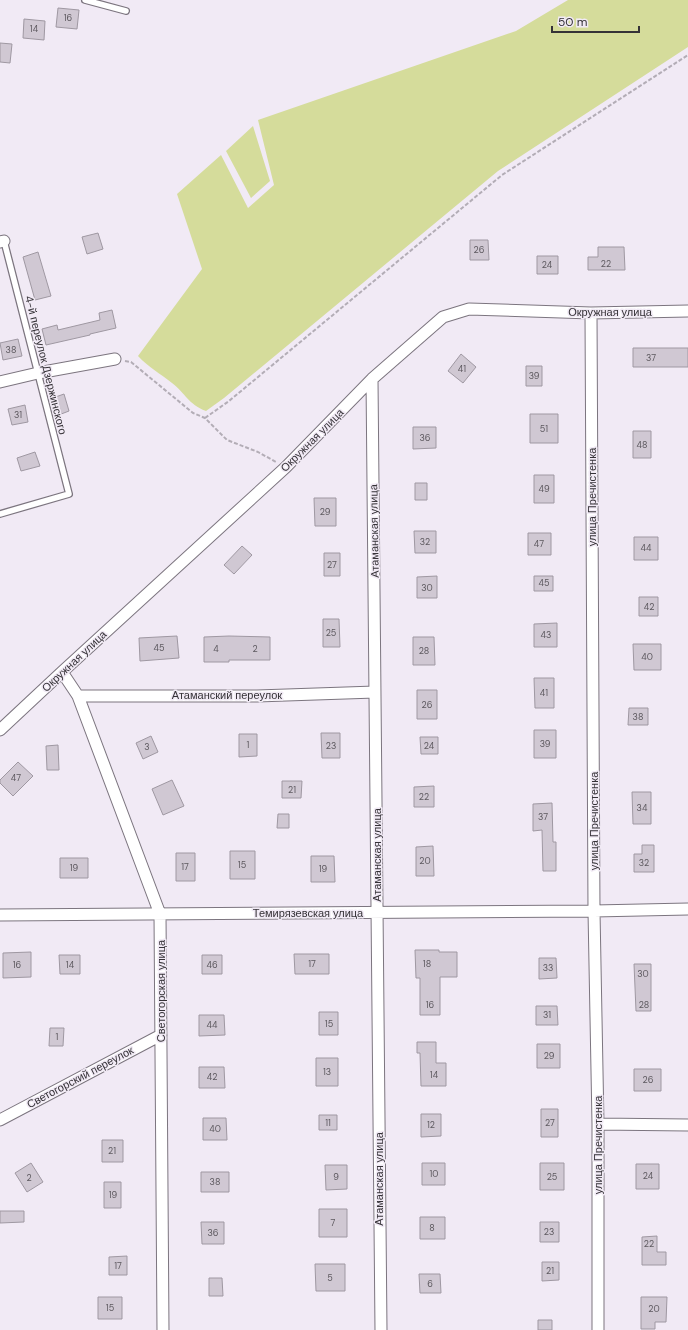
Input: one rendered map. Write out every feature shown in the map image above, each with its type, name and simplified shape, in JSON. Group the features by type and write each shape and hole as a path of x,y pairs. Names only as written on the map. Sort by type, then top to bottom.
{"street":[{"name":"Окружная улица","path":"0,730 286,467 372,379 443,317 469,309 591,313 688,311"},
{"name":"улица Пречистенка","path":"591,313 594,911 598,1124 598,1330"},
{"path":"0,382 38,373 115,359"},
{"name":"Атаманская улица","path":"372,379 381,1330"},
{"name":"Светогорская улица","path":"62,672 78,696 160,914 163,1330"},
{"name":"Атаманский переулок","path":"78,696 256,696 375,692"},
{"name":"Темирязевская улица","path":"0,915 688,909"},
{"name":"Светогорский переулок","path":"0,1120 161,1035"},
{"path":"598,1124 688,1125"}],"lane":[{"path":"85,0 126,11"},
{"name":"4-й переулок Дзержинского","path":"0,514 69,494 2,241"}],"path":[{"path":"205,418 229,401 502,175 688,55"},
{"path":"115,359 130,362 193,413 205,418 227,440 258,452 286,467"}],"green space":[{"path":"568,0 688,0 688,47 498,171 224,398 206,411 191,402 177,387 146,364 138,356 202,269 177,194 221,155 248,208 274,185 258,120 516,31"},
{"path":"253,126 270,181 251,198 226,151"}],"building":[{"path":"58,8 79,10 77,29 56,27"},
{"path":"24,19 45,21 44,40 23,38"},
{"path":"0,43 12,44 10,63 0,62"},
{"path":"98,233 103,249 87,254 82,237"},
{"path":"470,240 488,240 489,260 470,260"},
{"path":"598,247 624,247 625,270 588,270 588,257 598,257"},
{"path":"38,252 51,296 35,300 23,257"},
{"path":"537,256 558,256 558,274 537,274"},
{"path":"112,310 116,328 46,345 42,329 57,325 58,330 100,320 99,313"},
{"path":"18,339 22,356 3,360 0,343"},
{"path":"633,348 688,348 688,367 633,367"},
{"path":"461,354 476,367 463,383 448,371"},
{"path":"526,366 542,366 542,386 526,386"},
{"path":"64,394 69,411 56,416 50,399"},
{"path":"25,405 28,422 12,425 8,409"},
{"path":"530,414 558,414 558,443 530,443"},
{"path":"413,427 436,427 436,448 413,449"},
{"path":"633,431 651,431 651,458 633,458"},
{"path":"35,452 40,466 21,471 17,458"},
{"path":"534,475 554,475 554,503 534,503"},
{"path":"415,483 427,483 427,500 415,500"},
{"path":"314,498 336,498 336,526 315,526"},
{"path":"414,531 436,531 436,553 415,553"},
{"path":"528,533 551,533 551,555 528,555"},
{"path":"634,537 658,537 658,560 634,560"},
{"path":"242,546 252,555 234,574 224,565"},
{"path":"324,553 340,553 340,576 324,576"},
{"path":"437,576 437,598 417,598 417,577"},
{"path":"534,576 553,576 553,591 534,591"},
{"path":"639,597 658,597 658,616 639,616"},
{"path":"323,619 339,619 340,647 323,647"},
{"path":"557,623 557,647 534,647 534,624"},
{"path":"177,636 179,658 140,661 139,638"},
{"path":"204,637 270,637 270,660 229,660 229,662 204,662"},
{"path":"413,637 434,637 435,665 413,665"},
{"path":"633,644 661,644 661,670 634,670"},
{"path":"534,678 554,678 554,708 535,708"},
{"path":"417,690 437,690 437,719 417,719"},
{"path":"629,708 648,708 648,725 628,725"},
{"path":"534,730 556,730 556,758 534,758"},
{"path":"321,733 340,733 340,758 322,758"},
{"path":"239,734 257,734 257,756 239,757"},
{"path":"151,736 158,752 143,759 136,743"},
{"path":"420,737 438,737 438,754 421,754"},
{"path":"58,745 59,770 47,770 46,746"},
{"path":"18,762 33,776 13,796 0,783 0,780"},
{"path":"172,780 184,806 163,815 152,789"},
{"path":"282,781 302,781 301,798 282,798"},
{"path":"434,786 434,807 414,807 414,787"},
{"path":"632,792 651,792 651,824 633,824"},
{"path":"552,803 553,842 556,842 556,871 543,871 542,830 533,831 533,804"},
{"path":"278,814 289,814 289,828 277,828"},
{"path":"642,845 654,845 654,872 634,872 634,854 642,854"},
{"path":"433,846 434,876 416,876 416,847"},
{"path":"230,851 255,851 255,879 230,879"},
{"path":"176,853 195,853 195,881 176,881"},
{"path":"311,856 334,856 335,882 311,882"},
{"path":"60,858 88,858 88,878 60,878"},
{"path":"415,950 457,952 457,977 440,977 440,1015 420,1015 420,978 416,978"},
{"path":"31,952 31,977 3,978 3,953"},
{"path":"294,954 329,954 329,974 295,974"},
{"path":"59,955 80,955 80,974 60,974"},
{"path":"202,955 222,955 222,974 202,974"},
{"path":"539,958 556,958 557,978 539,979"},
{"path":"634,964 651,964 651,1011 636,1011"},
{"path":"536,1006 557,1006 558,1025 536,1025"},
{"path":"319,1012 338,1012 338,1035 319,1035"},
{"path":"199,1015 224,1015 225,1035 199,1036"},
{"path":"50,1028 64,1028 63,1046 49,1046"},
{"path":"417,1042 436,1042 436,1063 446,1063 446,1086 421,1086 420,1053 417,1053"},
{"path":"537,1044 560,1044 560,1068 537,1068"},
{"path":"316,1058 338,1058 338,1086 316,1086"},
{"path":"199,1067 224,1067 225,1088 199,1088"},
{"path":"634,1069 661,1069 661,1091 634,1091"},
{"path":"541,1109 558,1109 558,1137 541,1137"},
{"path":"421,1114 441,1114 441,1136 421,1137"},
{"path":"319,1115 337,1115 337,1130 319,1130"},
{"path":"203,1118 226,1118 227,1140 203,1140"},
{"path":"102,1140 123,1140 123,1162 102,1162"},
{"path":"31,1163 43,1182 27,1192 15,1173"},
{"path":"422,1163 445,1163 445,1185 422,1185"},
{"path":"540,1163 564,1163 564,1190 540,1190"},
{"path":"636,1164 659,1164 659,1189 636,1189"},
{"path":"325,1165 347,1165 347,1189 326,1190"},
{"path":"201,1172 229,1172 229,1192 201,1192"},
{"path":"104,1182 121,1182 121,1208 104,1208"},
{"path":"319,1209 347,1209 347,1237 319,1237"},
{"path":"0,1211 24,1211 24,1222 0,1223"},
{"path":"420,1217 445,1217 445,1239 420,1239"},
{"path":"201,1222 224,1222 224,1244 202,1244"},
{"path":"540,1222 559,1222 559,1242 540,1242"},
{"path":"657,1236 657,1252 666,1252 666,1265 642,1265 642,1237"},
{"path":"127,1256 127,1275 109,1275 109,1257"},
{"path":"542,1262 559,1262 559,1280 542,1281"},
{"path":"315,1264 345,1264 345,1291 316,1291"},
{"path":"419,1274 440,1274 441,1293 420,1293"},
{"path":"209,1278 222,1278 223,1296 209,1296"},
{"path":"98,1297 122,1297 122,1319 98,1319"},
{"path":"641,1297 667,1297 666,1322 655,1322 655,1329 641,1329"},
{"path":"538,1320 552,1320 552,1330 538,1330"}]}
